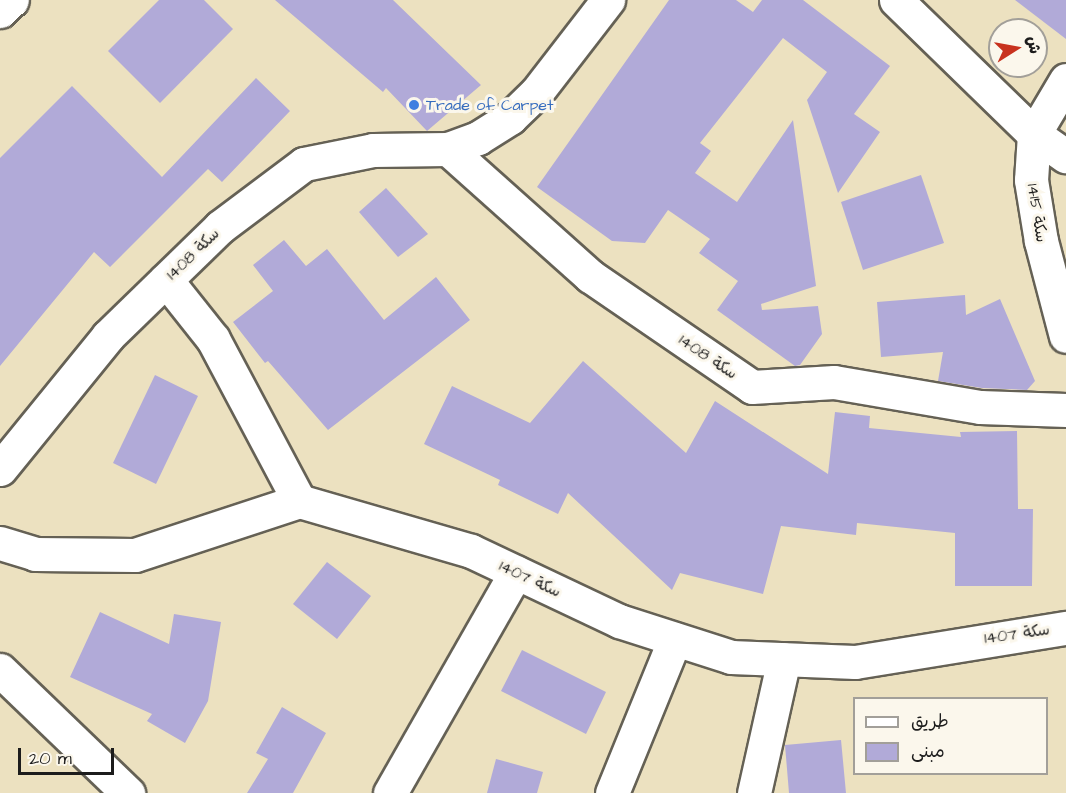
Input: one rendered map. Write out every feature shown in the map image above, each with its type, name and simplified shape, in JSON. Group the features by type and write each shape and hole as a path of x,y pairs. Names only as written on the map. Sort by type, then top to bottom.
{"street":[{"path":"0,10 12,0"},
{"name":"سكة 1408","path":"0,469 108,336 220,227 304,164 374,150 448,148 478,138 510,118 536,93 608,0"},
{"path":"896,0 1034,134 1066,156"},
{"path":"1034,134 1066,80"},
{"name":"سكة 1415","path":"1034,134 1031,180 1041,241 1066,336"},
{"name":"سكة 1408","path":"448,148 590,276 752,387 834,382 980,407 1066,410"},
{"path":"0,543 35,554 135,555 299,501 213,339 166,280"},
{"name":"سكة 1407","path":"299,501 471,551 619,621 731,657 855,662 1066,628"},
{"path":"390,793 516,572"},
{"path":"612,793 675,639"},
{"path":"754,793 784,659"},
{"path":"0,670 128,793"}],"building":[{"path":"159,0 204,0 233,29 160,103 108,51"},
{"path":"275,0 393,0 481,85 427,131 386,88 383,92"},
{"path":"669,0 736,0 753,12 762,0 803,0 890,66 854,114 880,132 838,193 807,100 827,72 783,38 700,143 711,151 695,173 737,202 793,120 816,286 761,304 762,310 818,306 822,334 800,365 795,366 717,310 738,281 699,253 710,239 668,210 645,243 612,241 537,187"},
{"path":"1015,0 1066,0 1066,39 1048,25 1048,18 1039,18"},
{"path":"256,78 290,111 222,182 208,169 110,267 94,252 0,366 0,158 72,86 162,177"},
{"path":"921,175 944,243 863,270 841,202"},
{"path":"386,188 428,234 398,257 359,212"},
{"path":"284,240 306,266 327,249 384,320 436,277 470,320 328,430 268,361 265,363 233,322 273,291 253,265"},
{"path":"965,295 966,315 1000,299 1035,381 1027,390 982,388 938,381 943,352 881,357 877,302"},
{"path":"583,361 686,453 715,401 828,474 835,412 870,416 869,428 961,437 960,432 1017,431 1018,509 1033,509 1032,586 955,586 955,533 857,523 856,535 781,526 763,594 680,573 672,590 568,493 558,514 498,485 500,480 424,444 452,386 530,423"},
{"path":"155,375 198,396 156,484 113,463"},
{"path":"327,562 371,596 337,639 293,604"},
{"path":"100,612 169,644 174,614 221,622 208,701 185,743 147,721 152,714 70,677"},
{"path":"522,650 606,692 586,734 501,691"},
{"path":"282,707 326,733 293,793 247,793 268,759 256,753"},
{"path":"841,740 846,793 789,793 785,745"},
{"path":"496,759 543,772 537,793 487,793"}],"place":[{"name":"Trade of Carpet","path":"414,105"}]}
